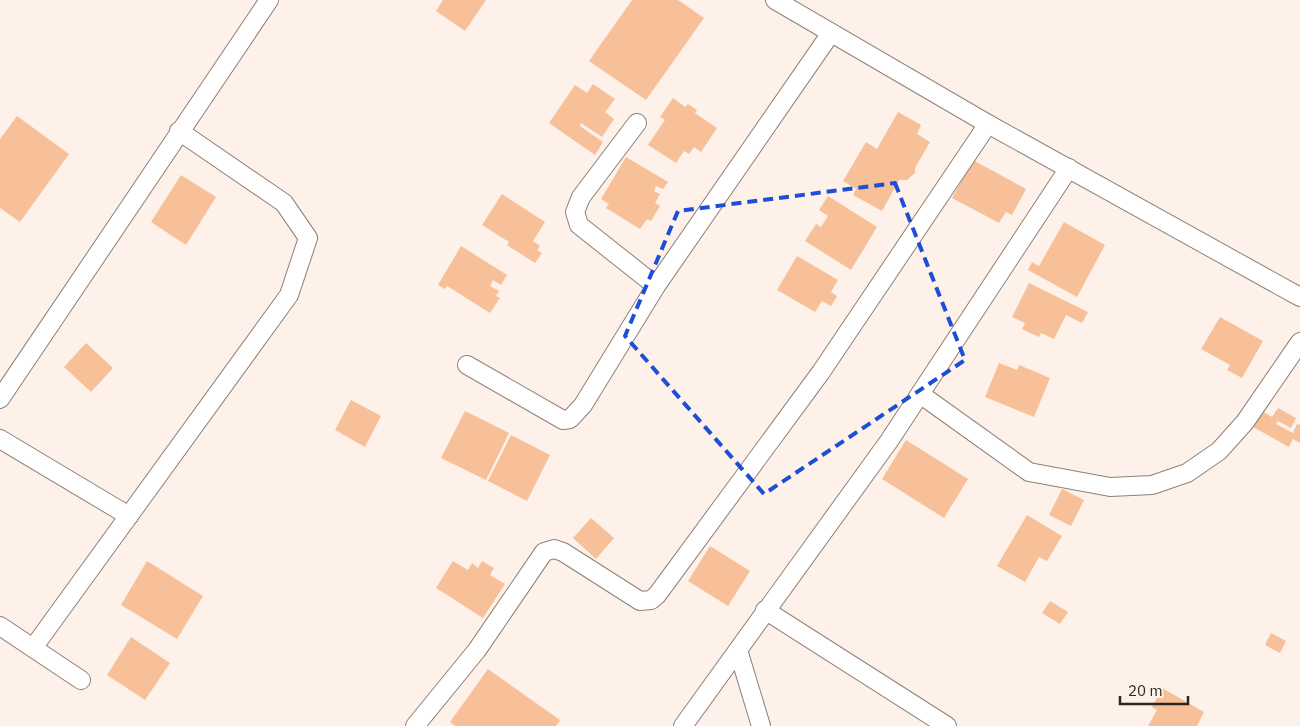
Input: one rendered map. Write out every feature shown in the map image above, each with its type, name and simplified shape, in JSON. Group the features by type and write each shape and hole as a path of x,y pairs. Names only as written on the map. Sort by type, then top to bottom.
{"street":[{"path":"0,399 268,0"},
{"path":"775,0 988,124 1300,297"},
{"path":"467,365 562,420 570,419 583,405 656,286 831,33"},
{"path":"637,123 582,197 575,212 578,225 656,286"},
{"path":"415,726 477,650 544,552 554,549 563,552 640,601 650,600 657,595 821,372 988,124"},
{"path":"33,648 289,295 308,238 284,203 179,131"},
{"path":"682,726 888,441 1069,168"},
{"path":"920,394 1030,472 1110,487 1152,485 1187,473 1219,450 1245,422 1300,342"},
{"path":"0,439 129,516"},
{"path":"765,610 947,726"},
{"path":"0,626 81,680"},
{"path":"738,650 760,726"}],"highlighted area":[{"path":"895,183 965,360 764,494 625,336 678,211"}],"building":[{"path":"443,0 486,0 465,31 436,11"},
{"path":"632,0 678,0 704,18 646,100 589,61"},
{"path":"593,84 615,99 605,112 614,119 602,137 581,123 580,126 603,142 595,155 549,123 575,85 587,93"},
{"path":"673,98 685,107 688,104 697,110 695,113 717,128 701,152 694,147 689,154 684,151 676,163 648,145 665,120 660,117"},
{"path":"898,112 921,125 917,134 930,142 915,168 915,173 907,180 899,180 882,211 853,195 856,189 843,181 866,142 877,149"},
{"path":"17,116 69,154 20,222 0,208 0,139"},
{"path":"626,157 668,182 663,189 656,186 654,191 660,194 655,203 660,206 651,221 647,219 640,229 606,208 609,204 601,199"},
{"path":"973,160 1026,189 1012,215 1006,212 999,223 952,198"},
{"path":"181,175 216,197 186,245 151,222"},
{"path":"502,194 545,222 533,241 540,246 537,250 542,253 535,263 507,245 509,242 482,225"},
{"path":"828,196 877,227 851,270 805,241 816,224 821,227 828,216 819,210"},
{"path":"1064,222 1105,245 1077,297 1028,270 1032,262 1039,266"},
{"path":"461,246 507,275 501,285 493,280 490,286 499,291 496,296 500,298 490,313 447,286 445,289 438,285"},
{"path":"797,256 838,280 831,292 837,296 831,306 822,301 815,312 777,290"},
{"path":"1029,283 1088,312 1082,323 1066,315 1054,339 1041,333 1039,337 1022,329 1025,323 1012,317"},
{"path":"1220,317 1263,341 1242,378 1227,370 1230,365 1201,349"},
{"path":"86,343 113,368 91,392 64,367"},
{"path":"999,363 1017,370 1019,365 1050,378 1034,417 985,397"},
{"path":"351,400 381,416 365,447 335,430"},
{"path":"1278,408 1296,418 1291,428 1278,421 1276,424 1293,433 1297,424 1300,425 1300,443 1293,439 1289,447 1253,427 1262,411 1272,417"},
{"path":"465,411 509,433 486,480 441,458"},
{"path":"511,435 550,455 527,501 488,481"},
{"path":"906,440 968,479 944,518 882,479"},
{"path":"1062,489 1084,500 1071,526 1049,515"},
{"path":"1027,515 1062,536 1047,561 1039,557 1025,582 997,566"},
{"path":"591,518 614,538 596,559 573,538"},
{"path":"710,546 750,571 728,606 688,581"},
{"path":"147,561 203,596 177,639 121,605"},
{"path":"453,561 468,570 472,563 478,568 482,561 494,568 490,575 505,584 483,618 436,588"},
{"path":"1050,601 1068,612 1060,624 1042,613"},
{"path":"1271,633 1286,641 1280,653 1265,645"},
{"path":"131,637 170,663 145,700 107,675"},
{"path":"488,669 560,720 556,726 455,726 450,722"},
{"path":"1162,688 1204,712 1197,726 1148,726 1157,710 1152,707"}]}
